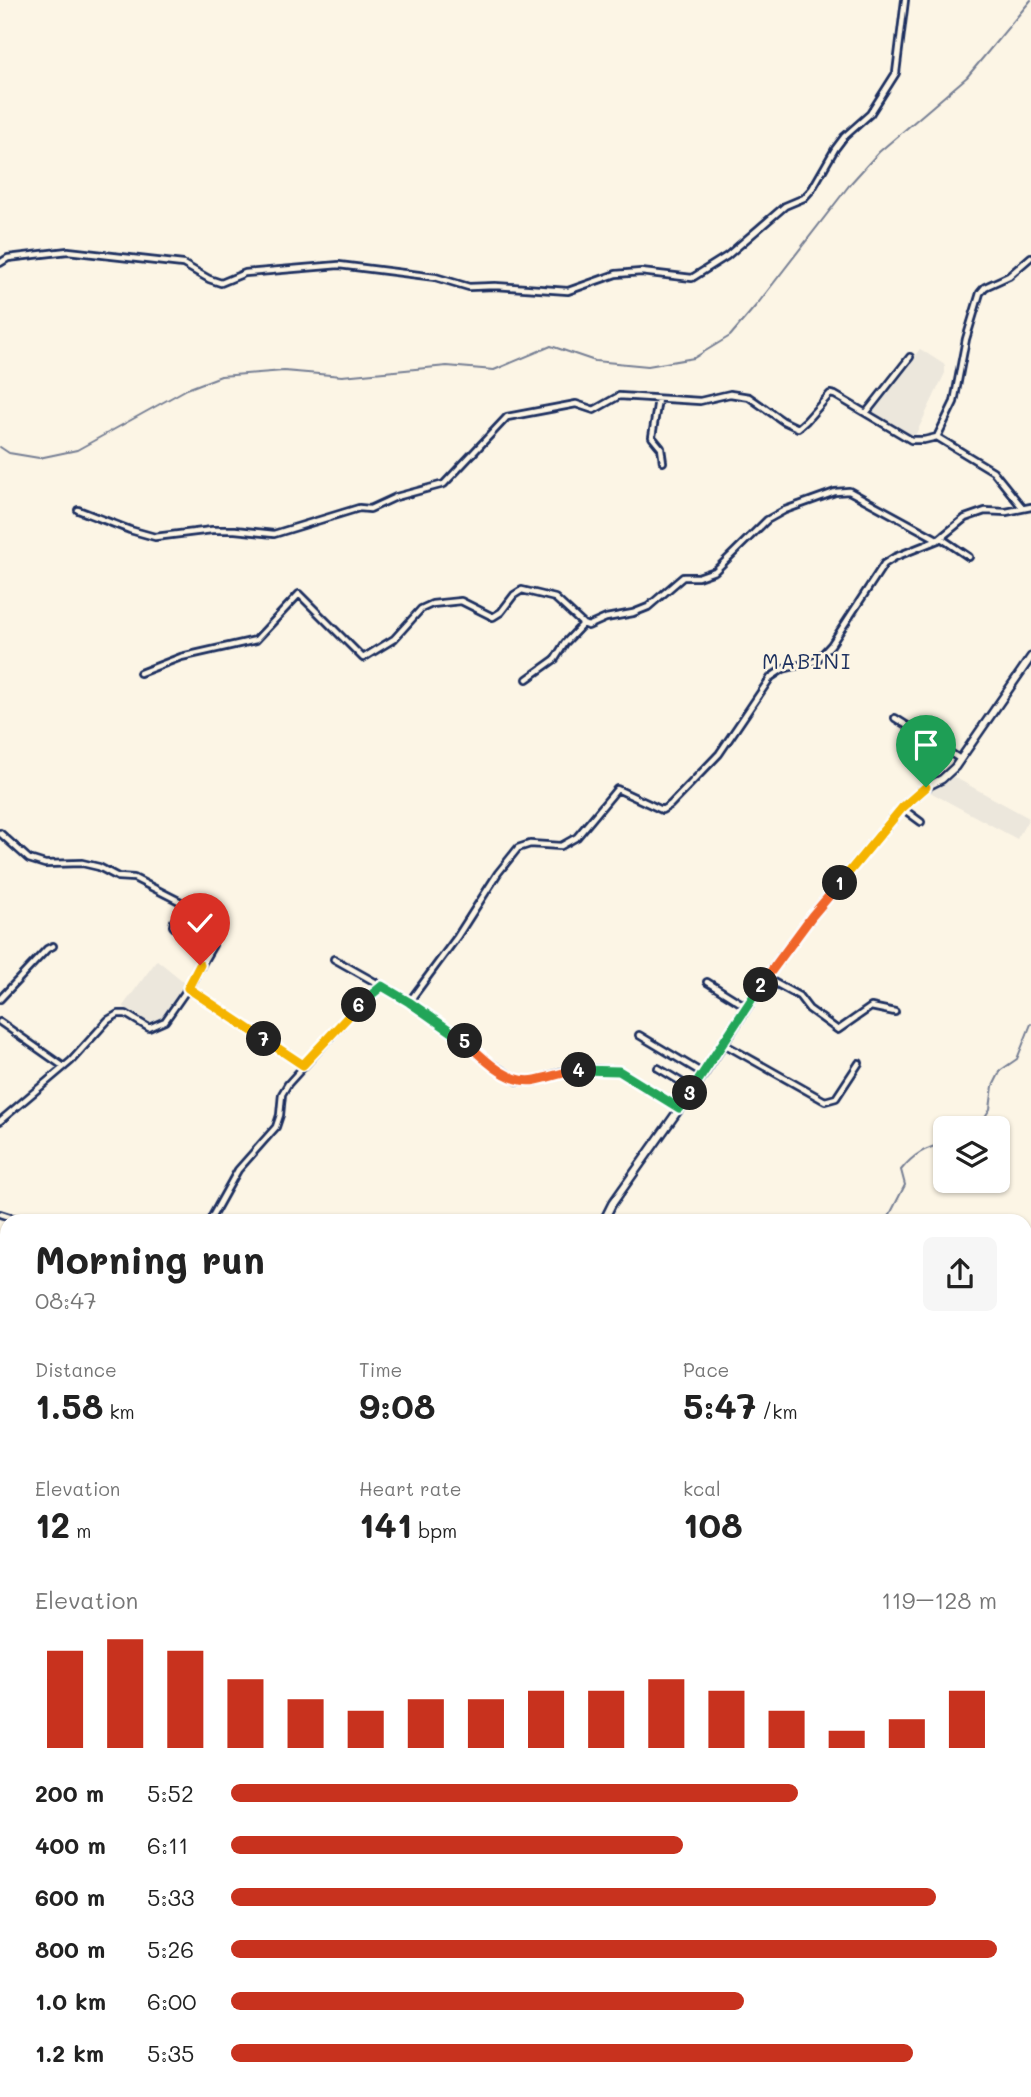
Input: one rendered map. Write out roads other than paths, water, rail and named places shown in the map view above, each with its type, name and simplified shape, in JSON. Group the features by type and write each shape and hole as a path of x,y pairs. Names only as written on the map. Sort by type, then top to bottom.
{"street":[{"path":"0,263 8,258 68,251 183,264 221,283 244,273 339,265 435,277 469,287 568,291 615,274 641,272 692,278 727,256 772,215 804,198 844,137 870,114 895,73 905,0"},
{"path":"937,437 954,401 966,339 980,293 1031,257"},
{"path":"866,413 910,357"},
{"path":"78,510 155,537 212,530 274,534 359,508 370,509 396,497 444,484 507,417 576,404 594,410 620,396 700,401 730,394 749,397 783,421 798,428 830,394 835,395 911,440 937,437 993,471 1022,508"},
{"path":"658,399 652,437 662,447 663,462"},
{"path":"140,673 181,657 256,640 299,594 363,658 394,639 424,607 440,602 465,602 493,617 501,612 517,593 524,591 555,598 583,624 590,626 606,618 633,614 648,607 683,577 698,577 715,571 774,516 835,492 849,491 969,557"},
{"path":"409,1002 457,937 498,873 519,848 530,844 561,846 577,837 617,789 662,810 670,805 719,754 771,677 783,669 816,661 831,645 884,564 939,539 965,518 985,511 1006,512 1031,507"},
{"path":"527,679 555,659 565,643 583,624"},
{"path":"607,1214 704,1074 766,978 812,916 902,808 926,787 942,779 960,759 1031,657"},
{"path":"895,718 960,759"},
{"path":"902,808 921,822"},
{"path":"0,833 29,859 45,864 82,863 99,867 118,877 134,878 181,902 185,907 173,926 179,932 214,945 165,1021 154,1027 145,1027 126,1014 118,1014 108,1020 64,1067 0,1121"},
{"path":"0,999 47,949 53,946"},
{"path":"334,959 409,1002 461,1038 484,1059 518,1081 535,1081 561,1072 590,1069 619,1071 679,1108"},
{"path":"766,978 799,996 809,1009 838,1030 870,1007 895,1012"},
{"path":"707,982 748,1007"},
{"path":"214,1214 239,1170 275,1126 280,1115 282,1094 288,1084 361,1003 382,986"},
{"path":"188,988 303,1065"},
{"path":"0,1022 64,1067"},
{"path":"639,1035 704,1074"},
{"path":"724,1044 825,1101 836,1098 859,1063"},
{"path":"658,1068 693,1088"}],"waterway":[{"path":"0,447 9,453 39,458 77,450 187,389 221,376 284,371 342,376 447,366 494,370 551,346 595,361 648,366 694,358 730,336 851,183 879,152 967,77 1031,0"},
{"path":"985,1116 990,1109 993,1086 1001,1070 1017,1059 1031,1024"},
{"path":"890,1214 905,1185 901,1170 920,1152 933,1147"}],"district":[{"name":"MABINI","path":"807,662"}]}
